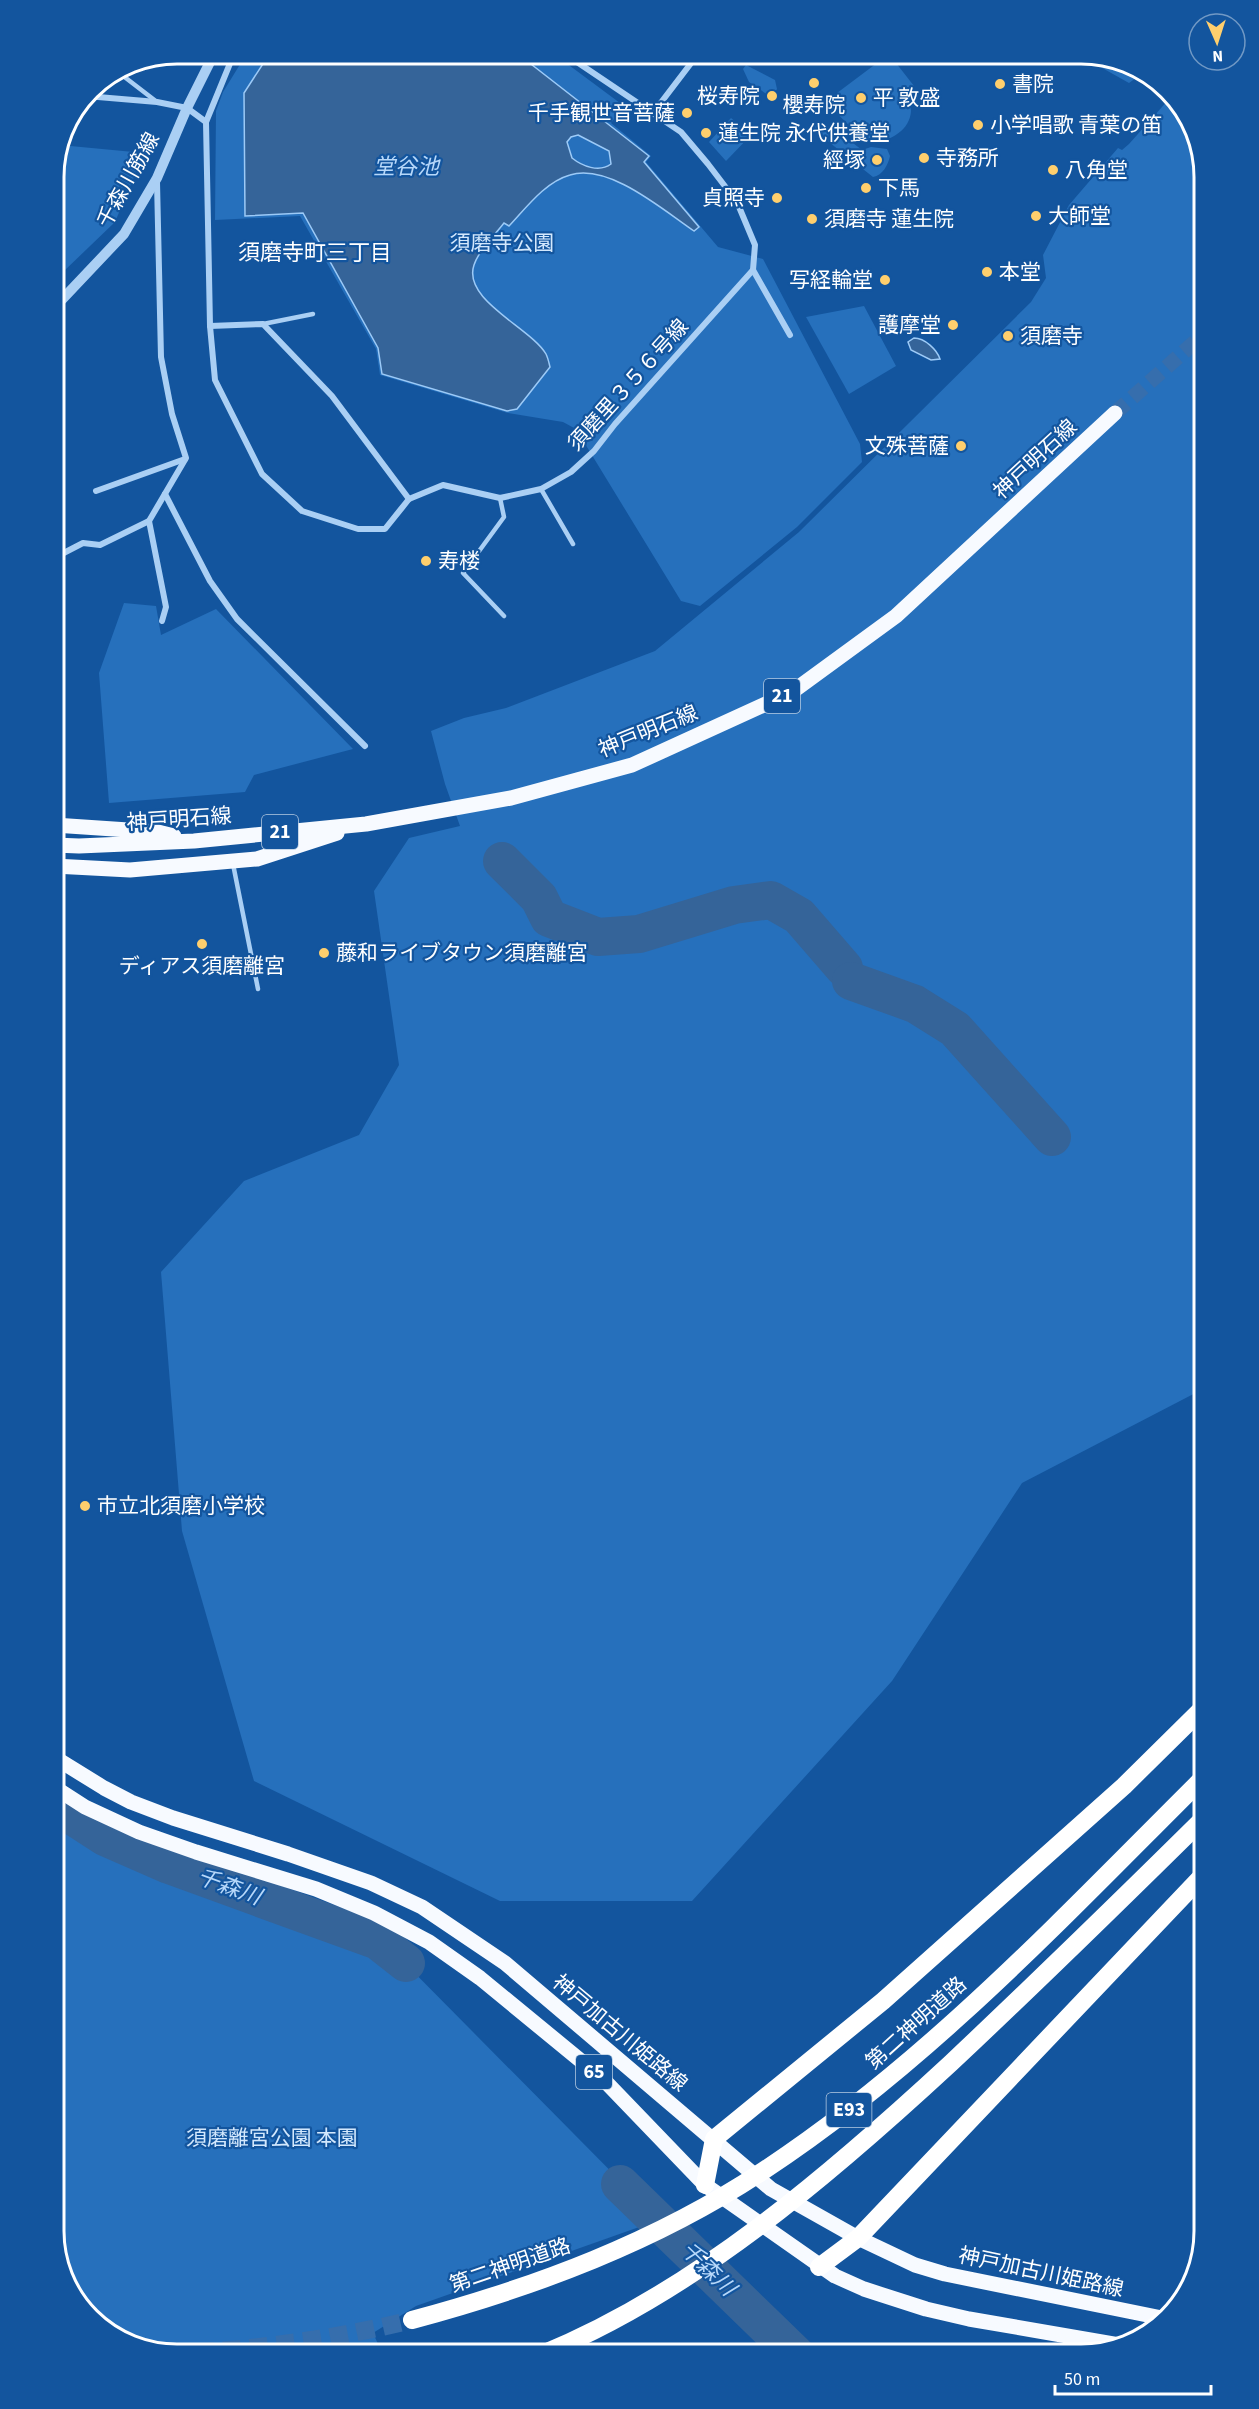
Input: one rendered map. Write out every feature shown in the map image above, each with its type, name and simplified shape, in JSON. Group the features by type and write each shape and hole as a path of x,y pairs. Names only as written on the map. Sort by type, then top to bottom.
{"highway":[{"path":"705,2185 714,2139 883,2001 1124,1786 1194,1717"},
{"name":"第二神明道路","path":"412,2320 479,2302 604,2256 712,2202 770,2166 879,2087 938,2037 1194,1787"},
{"name":"E93","path":"563,2344 615,2319 729,2248 840,2162 986,2030 1194,1828"},
{"path":"819,2266 858,2238 1194,1885"}],"main road":[{"name":"神戸明石線","path":"65,845 194,841 366,824 511,798 633,765 792,692 896,616 1115,413"},
{"path":"65,867 130,870 257,859 366,824"},
{"path":"65,826 158,832 194,841"},
{"name":"神戸加古川姫路線","path":"64,1763 131,1802 371,1883 422,1907 505,1963 771,2189 858,2238 915,2265 945,2274 1155,2317"},
{"name":"65","path":"64,1794 85,1807 139,1832 316,1889 374,1913 429,1942 480,1978 603,2079 705,2185 819,2266 864,2289 926,2309 1010,2327 1102,2342"}],"street":[{"name":"千森川筋線","path":"65,295 124,234 157,178 208,65"},
{"path":"99,97 158,102 187,108 206,122 229,65"},
{"path":"581,65 681,132 737,202 755,245 753,270 790,335"},
{"path":"653,113 690,65"},
{"name":"須磨里３５６号線","path":"206,122 210,326 214,380 262,474 302,511 358,529 385,529 409,499 443,485 500,498 541,489 571,472 594,451 615,424 753,270"},
{"path":"65,552 83,543 100,545 149,521 186,458 172,414 161,357 157,178"},
{"path":"210,326 263,324 332,396 409,499"},
{"path":"96,491 186,458"},
{"path":"165,494 210,581 237,619 365,746"},
{"path":"149,521 166,607 162,621"}],"lane":[{"path":"125,78 158,102"},
{"path":"263,324 313,314"},
{"path":"541,489 573,544"},
{"path":"500,498 504,517 463,573 504,616"},
{"path":"232,861 258,989"}],"green space":[{"name":"須磨寺公園","path":"569,65 624,106 611,123 651,156 646,162 718,247 763,259 860,444 862,462 797,527 700,606 681,601 576,429 563,422 508,413 380,375 376,349 300,216 215,220 216,111 223,92 239,66"},
{"path":"746,65 775,80 777,89 774,94 768,95 749,82 743,69"},
{"path":"874,65 898,65 914,86 906,93 911,111 905,127 898,134 881,141 872,142 856,136 852,128 825,102"},
{"path":"1099,66 1111,68 1135,78 1129,83"},
{"path":"1166,103 1186,134 1194,163 1194,1394 1022,1483 892,1681 692,1901 500,1901 254,1781 182,1531 161,1272 244,1181 359,1135 399,1065 374,891 409,838 460,826 445,784 431,731 464,718 506,708 655,651 799,532 1031,302 1046,278 1043,255 1069,205 1118,148 1122,150"},
{"path":"731,118 751,135 726,161 709,142"},
{"path":"815,126 840,133 862,150 871,147 887,149 890,156 886,166 880,174 873,177 815,131"},
{"path":"69,146 144,153 115,222 65,270 65,170"},
{"path":"864,306 896,366 849,394 806,317"},
{"path":"124,603 156,606 161,635 216,609 353,749 254,775 245,792 109,803 99,673"},
{"name":"須磨離宮公園 本園","path":"64,1806 124,1844 382,1940 659,2220 416,2306 373,2333 378,2344 163,2344 134,2336 109,2321 88,2300 80,2288 70,2268 64,2232"}],"water":[{"name":"堂谷池","path":"262,65 532,65 649,156 644,162 699,227 694,231 651,201 618,182 585,173 570,175 552,183 536,196 509,226 504,223 476,259 473,278 478,290 488,302 538,344 546,354 550,367 517,409 507,411 382,374 378,348 303,213 245,216 244,93","holes":["578,135 609,151 611,164 601,168 581,164 572,158 567,142 571,137"]},
{"path":"914,338 930,345 940,359 931,360 911,350 908,342"}],"waterway":[{"path":"502,861 539,898 549,918 598,937 639,934 734,905 771,900 799,916 844,968"},
{"path":"851,981 915,1004 955,1029 1052,1137"},
{"name":"千森川","path":"64,1811 105,1837 169,1865 378,1941 406,1963"},
{"name":"千森川","path":"620,2184 785,2344"}],"tunnel":[{"path":"1115,413 1194,343"},
{"path":"282,2344 412,2320"}],"place":[{"name":"櫻寿院","path":"814,83"},
{"name":"書院","path":"1000,84"},
{"name":"桜寿院","path":"772,96"},
{"name":"平 敦盛","path":"861,98"},
{"name":"千手観世音菩薩","path":"687,113"},
{"name":"小学唱歌 青葉の笛","path":"978,125"},
{"name":"蓮生院 永代供養堂","path":"706,133"},
{"name":"寺務所","path":"924,158"},
{"name":"經塚","path":"877,160"},
{"name":"八角堂","path":"1053,170"},
{"name":"下馬","path":"866,188"},
{"name":"貞照寺","path":"777,198"},
{"name":"大師堂","path":"1036,216"},
{"name":"須磨寺 蓮生院","path":"812,219"},
{"name":"本堂","path":"987,272"},
{"name":"写経輪堂","path":"885,280"},
{"name":"護摩堂","path":"953,325"},
{"name":"須磨寺","path":"1008,336"},
{"name":"文殊菩薩","path":"961,446"},
{"name":"寿楼","path":"426,561"},
{"name":"ディアス須磨離宮","path":"202,944"},
{"name":"藤和ライブタウン須磨離宮","path":"324,953"},
{"name":"市立北須磨小学校","path":"85,1506"}],"district":[{"name":"須磨寺町三丁目","path":"315,253"}]}
